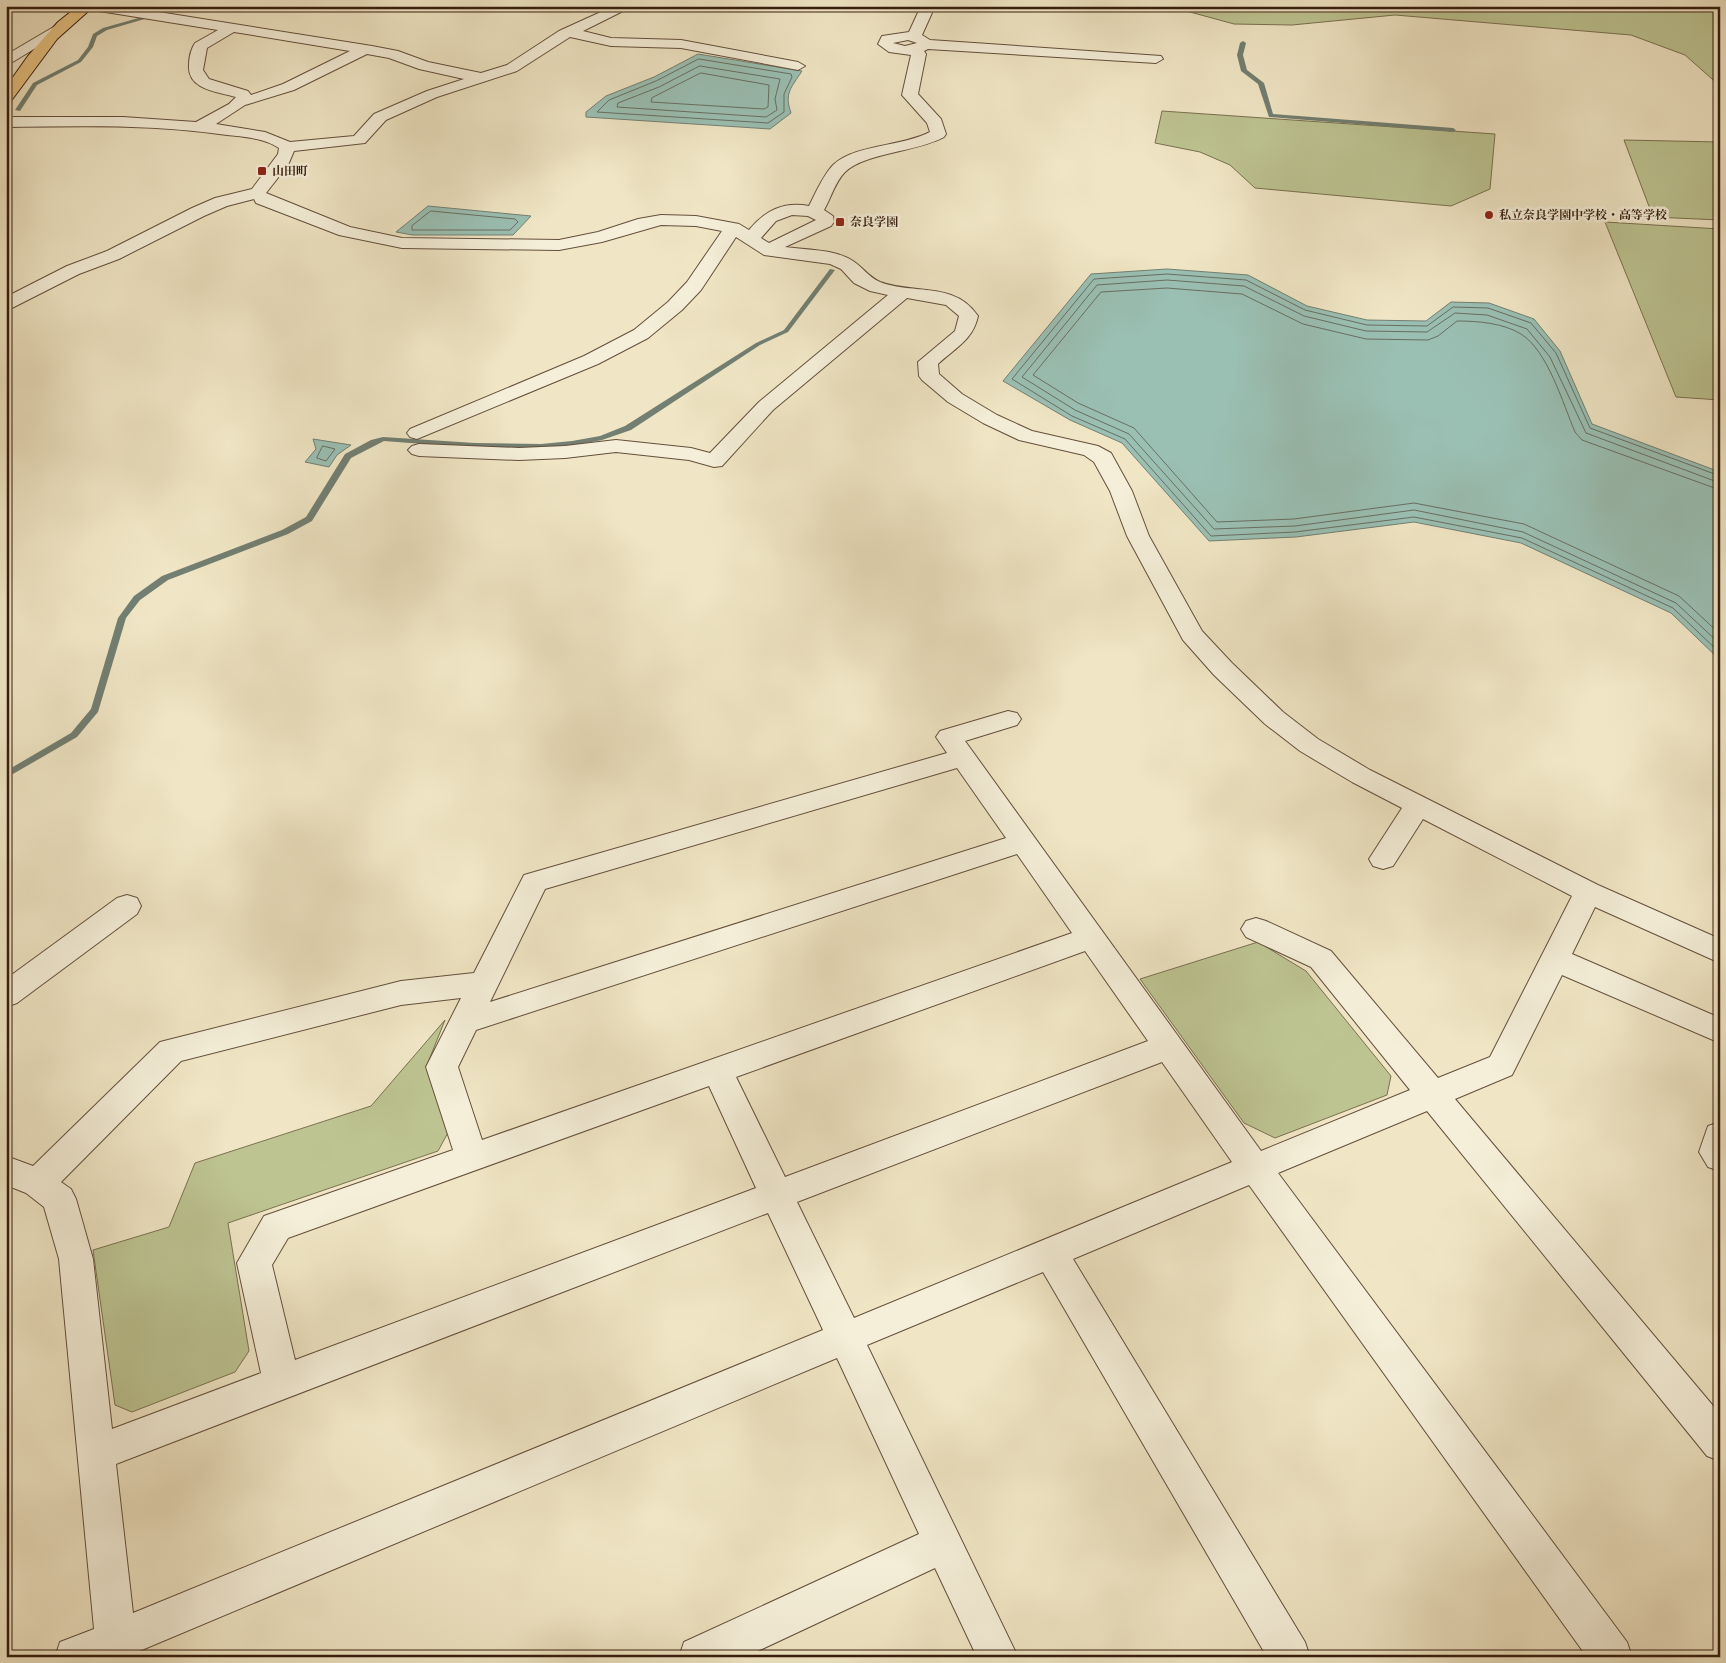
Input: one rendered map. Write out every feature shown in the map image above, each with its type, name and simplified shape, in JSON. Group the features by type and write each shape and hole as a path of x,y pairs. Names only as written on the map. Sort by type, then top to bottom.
{"main road":[{"path":"6,98 37,54 62,26 87,6"}],"street":[{"path":"93,6 394,54 424,66 482,78"},
{"path":"6,122 161,122 200,126 273,139 287,147 359,140 380,117 432,94 512,68 568,32 626,6"},
{"path":"815,211 834,177 846,163 922,143 938,134 936,122 910,95 916,72 915,64 919,54 917,44 928,6"},
{"path":"6,62 62,26"},
{"path":"233,27 200,46 194,69 195,75 201,81 243,94 243,101"},
{"path":"568,32 611,42 680,44 712,52 798,66"},
{"path":"917,44 1156,59"},
{"path":"200,126 243,101 255,99 275,91 365,49"},
{"path":"258,193 262,184 286,158 287,147"},
{"path":"258,193 270,203 303,213 344,231 402,243 559,245 602,237 644,223 661,220 696,221 733,228 770,250 834,259 847,265 860,279 877,287 951,300 961,306 968,316 964,334 928,362 929,376 955,398 990,419 1026,436 1091,450 1103,458 1121,491 1138,536 1192,635 1223,669 1274,718 1309,745 1418,805 1588,892 1720,952"},
{"path":"6,305 73,270 113,255 198,212 221,202 258,193"},
{"path":"751,238 773,215 793,210 815,211 824,216 825,222 784,240 770,250"},
{"path":"733,228 694,286 674,306 640,334 591,360 418,442 519,454 565,452 616,446 691,454 714,461 766,406 904,291"},
{"path":"699,445 730,423 766,406"},
{"path":"1008,719 949,737 1256,1168 1612,1657"},
{"path":"472,1157 442,1067 534,882 963,757"},
{"path":"1383,859 1418,805"},
{"path":"464,1022 1024,842"},
{"path":"75,1657 116,1648 845,1338 1502,1066 1588,892"},
{"path":"6,995 127,906"},
{"path":"1256,928 1321,959 1720,1443"},
{"path":"282,1383 254,1263 276,1227 1092,937"},
{"path":"1555,959 1720,1032"},
{"path":"116,1648 76,1259 59,1199 22,1176 171,1051 401,994 483,984"},
{"path":"96,1454 1170,1046"},
{"path":"717,1070 998,1657"},
{"path":"1720,1136 1715,1152 1720,1157"},
{"path":"1050,1253 1290,1657"},
{"path":"700,1656 944,1543"}],"green space":[{"path":"1168,6 1720,6 1720,86 1685,55 1631,35 1395,15 1292,25 1234,24"},
{"path":"1162,111 1495,134 1490,189 1451,206 1255,188 1230,165 1200,152 1155,143"},
{"path":"1624,140 1720,142 1720,220 1653,217"},
{"path":"1605,222 1720,229 1720,400 1676,397"},
{"path":"1258,942 1306,971 1391,1076 1387,1095 1275,1138 1244,1123 1140,979"},
{"path":"445,1020 427,1065 450,1129 438,1151 228,1223 249,1351 235,1372 132,1412 115,1405 93,1250 169,1227 195,1163 371,1106"}],"water":[{"path":"698,54 802,71 790,91 788,100 791,113 770,129 586,117 586,112 606,96 654,77"},
{"path":"428,206 531,216 513,235 413,235 396,232"},
{"path":"1167,269 1248,275 1307,306 1367,320 1426,321 1451,302 1489,303 1534,319 1560,351 1592,424 1720,472 1720,660 1671,613 1521,543 1414,522 1296,537 1209,541 1122,443 1070,420 1003,381 1091,274"},
{"path":"313,439 351,445 337,455 329,467 305,462 316,449"}],"waterway":[{"path":"18,110 35,84 80,61 91,47 95,35 105,29 187,6"},
{"path":"1243,43 1240,55 1244,71 1261,83 1271,116 1453,130"},
{"path":"6,775 74,735 95,710 122,618 137,598 165,578 285,532 309,519 348,456 383,439 475,446 541,447 572,444 602,438 628,428 758,344 786,331 832,270"}],"place":[{"name":"山田町","path":"262,171"},
{"name":"私立奈良学園中学校・高等学校","path":"1489,215"},
{"name":"奈良学園","path":"840,222"}]}
